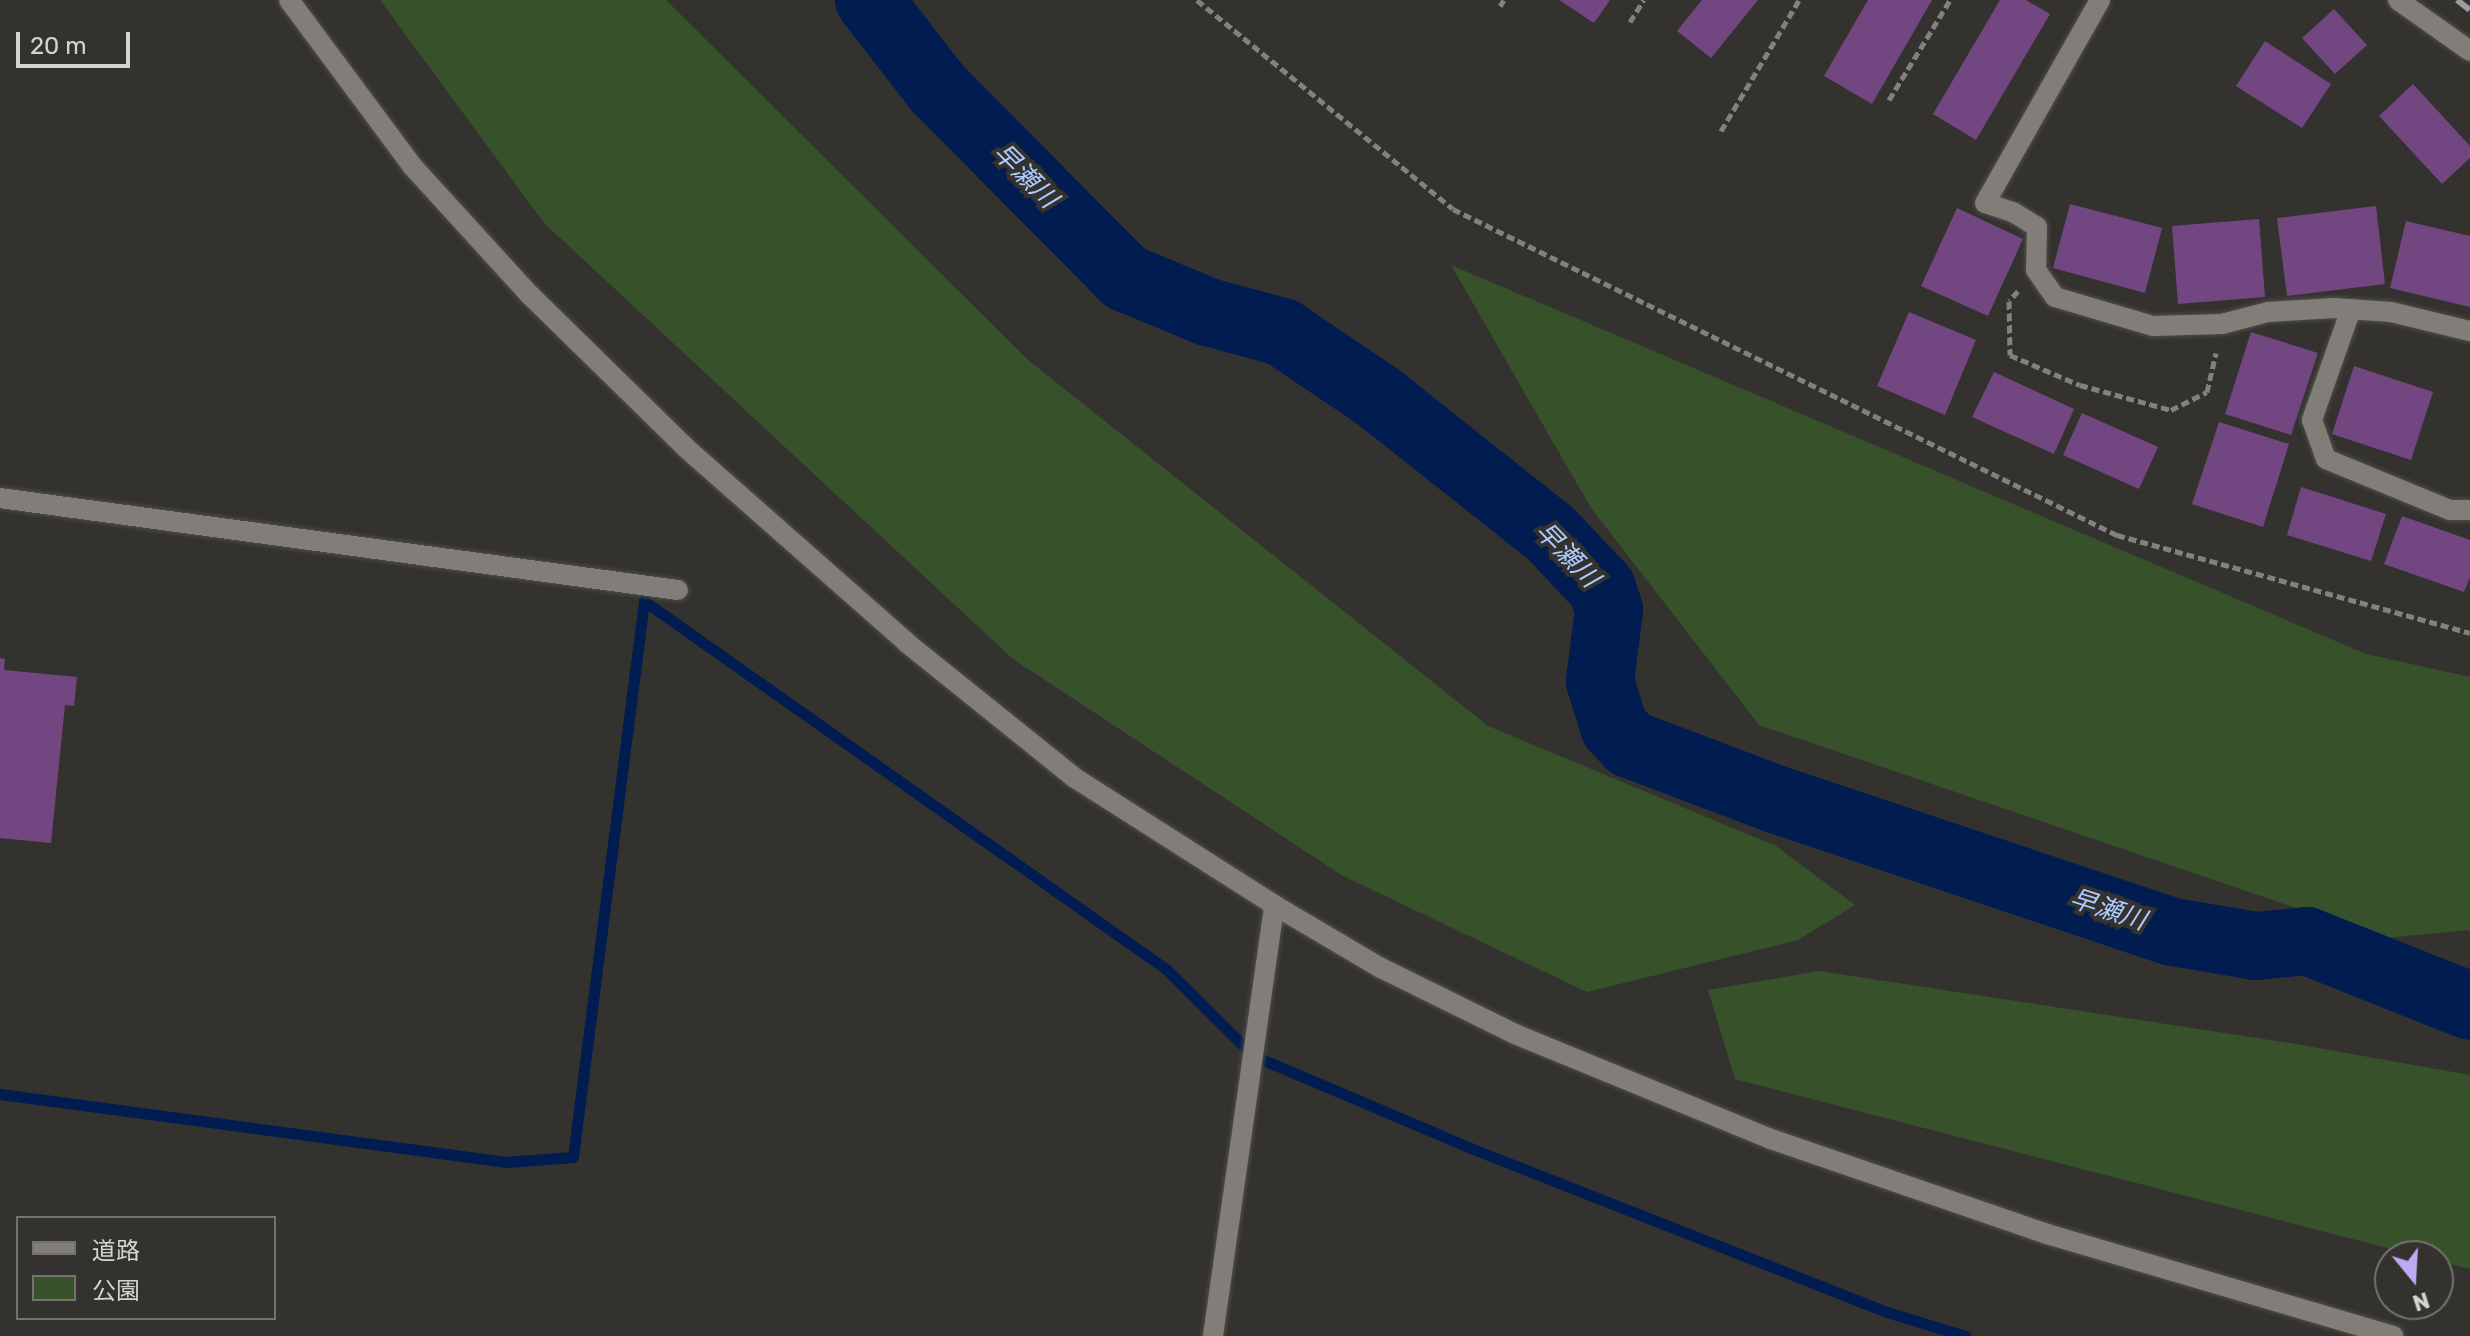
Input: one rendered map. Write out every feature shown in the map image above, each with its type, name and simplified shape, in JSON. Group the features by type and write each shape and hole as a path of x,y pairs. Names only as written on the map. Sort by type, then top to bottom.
{"street":[{"path":"289,0 413,167 530,295 685,447 907,643 1075,778 1274,905 1381,968 1515,1034 1771,1139 2047,1234 2393,1336"},
{"path":"2100,0 1985,203 2013,212 2037,227 2036,270 2055,297 2153,326 2222,324 2268,312 2351,309 2391,312 2470,331"},
{"path":"2398,0 2470,51"},
{"path":"2351,309 2312,420 2326,459 2450,510 2470,510"},
{"path":"0,498 678,590"},
{"path":"1213,1336 1274,905"}],"path":[{"path":"1197,0 1453,209 2117,535 2470,633"},
{"path":"1630,22 1644,0"},
{"path":"1721,131 1799,0"},
{"path":"1889,100 1950,0"},
{"path":"2036,270 2009,301 2010,355 2080,385 2171,410 2207,392 2222,324"}],"green space":[{"path":"380,0 666,0 1028,360 1488,726 1776,846 1855,905 1798,940 1587,992 1343,876 1013,659 544,223"},
{"path":"1451,265 2366,654 2470,677 2470,930 2384,938 1759,725 1591,508"},
{"path":"1819,971 2290,1043 2470,1075 2470,1269 2454,1265 2454,1240 2374,1240 2374,1245 1735,1079 1708,990"}],"building":[{"path":"1559,0 1610,0 1594,23"},
{"path":"1702,0 1758,0 1711,58 1677,31"},
{"path":"1868,0 1932,0 1872,104 1824,76"},
{"path":"2000,0 2026,0 2050,14 1976,140 1933,114"},
{"path":"2334,9 2367,45 2335,74 2302,38"},
{"path":"2265,41 2331,84 2302,128 2236,86"},
{"path":"2413,84 2470,146 2470,158 2442,184 2379,116"},
{"path":"2070,204 2162,228 2145,293 2053,268"},
{"path":"2376,206 2385,284 2287,296 2277,218"},
{"path":"1957,208 2023,239 1988,316 1921,286"},
{"path":"2259,219 2265,297 2178,304 2172,226"},
{"path":"2406,221 2470,236 2470,307 2390,288"},
{"path":"1909,312 1976,340 1945,415 1877,386"},
{"path":"2251,332 2318,353 2291,435 2225,414"},
{"path":"2354,366 2433,392 2411,460 2332,434"},
{"path":"1994,372 2074,409 2054,454 1972,417"},
{"path":"2082,413 2158,447 2139,489 2063,455"},
{"path":"2219,422 2289,444 2263,527 2192,504"},
{"path":"2301,487 2386,514 2371,561 2287,535"},
{"path":"2402,516 2470,540 2470,577 2464,592 2384,564"},
{"path":"0,658 5,659 4,670 77,677 74,706 65,705 51,843 0,838"}],"waterway":[{"name":"早瀬川","path":"869,0 938,89 1126,278 1208,312 1282,332 1377,396 1551,534 1602,588 1609,610 1600,681 1614,727 1630,744 1775,799 2173,932 2256,946 2307,941 2470,1006"},
{"path":"0,1094 506,1162 573,1157 644,601 1166,969 1254,1056 1473,1149 1887,1312 1965,1336"}],"railway":[{"path":"2457,0 2470,10"}]}
